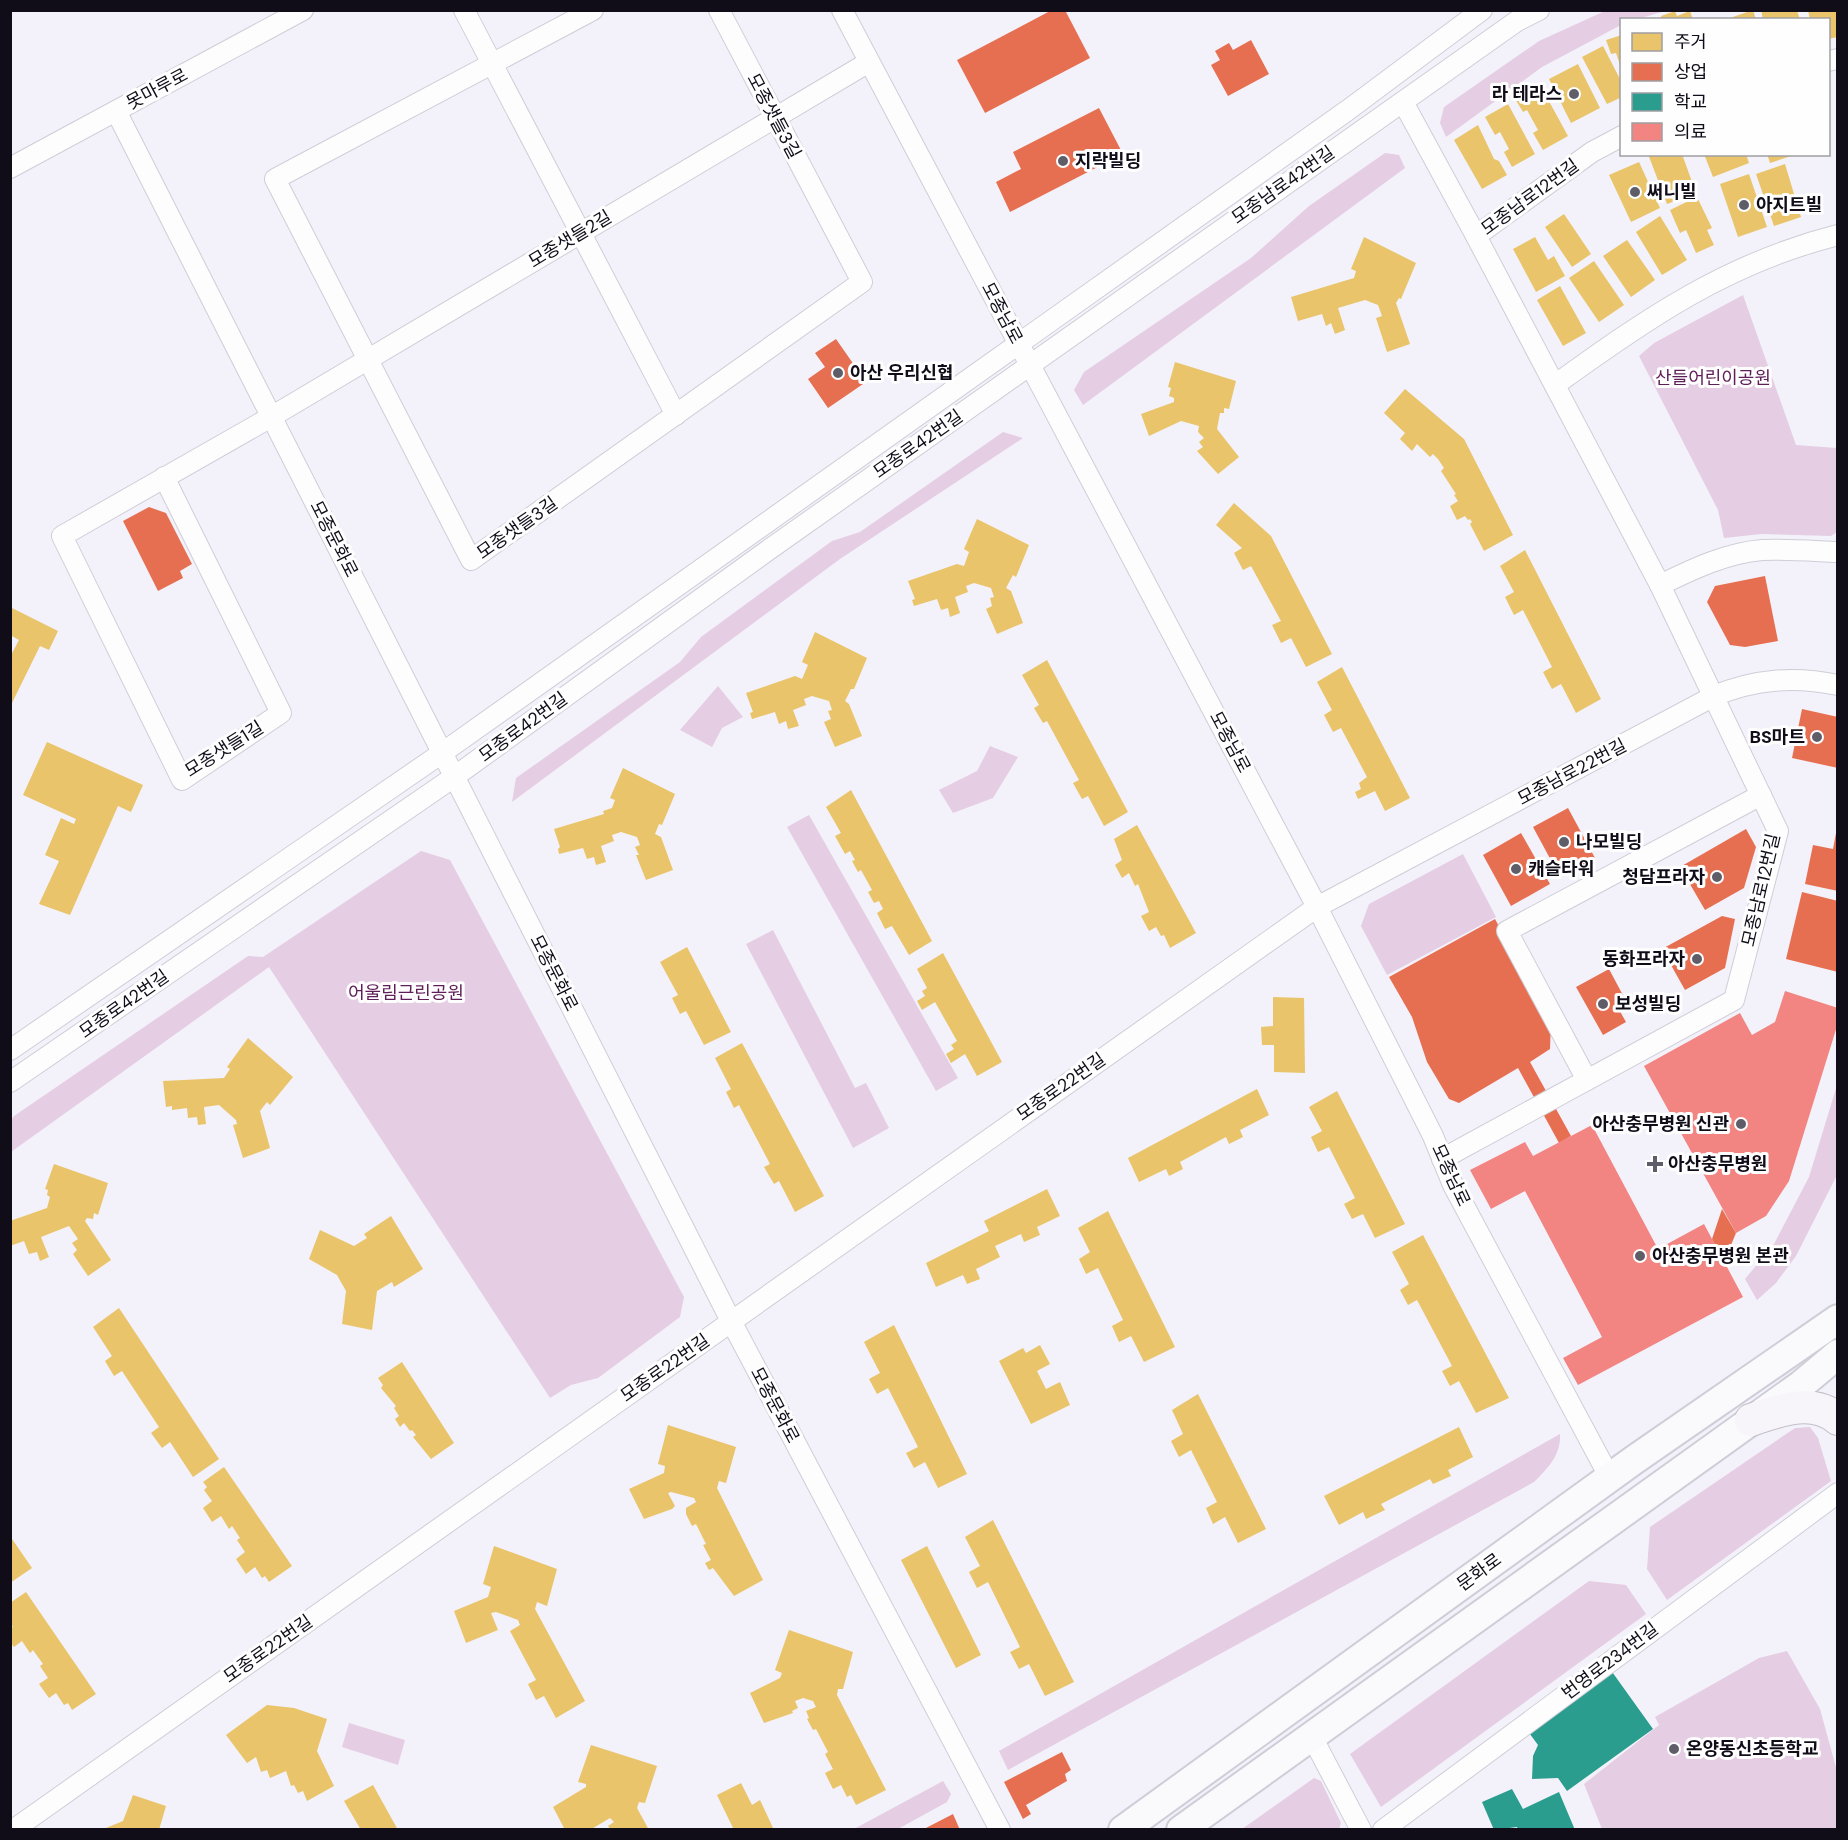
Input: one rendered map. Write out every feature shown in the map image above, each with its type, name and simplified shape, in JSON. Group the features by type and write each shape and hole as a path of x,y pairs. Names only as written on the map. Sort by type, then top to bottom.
{"main road":[{"name":"문화로","path":"1123,1830 1610,1478 1838,1319"},
{"name":"문화로","path":"1181,1830 1801,1385 1838,1354"},
{"path":"1751,1420 1784,1409 1809,1406 1838,1419"}],"street":[{"name":"못마루로","path":"10,168 303,10"},
{"path":"464,10 676,415"},
{"name":"모종샛들3길","path":"593,10 275,179 471,560 862,282 719,10"},
{"name":"모종남로","path":"842,10 1317,907 1443,1159 1453,1185 1610,1478"},
{"name":"모종남로42번길","path":"1019,344 1348,111 1482,10"},
{"name":"모종남로42번길","path":"1030,364 1301,171 1517,21 1539,10"},
{"name":"모종샛들2길","path":"271,417 869,62"},
{"name":"모종남로12번길","path":"1403,102 1660,585 1778,831 1734,1000 1443,1159"},
{"name":"모종문화로","path":"116,111 731,1321 1000,1830"},
{"name":"모종남로12번길","path":"1476,236 1592,152 1620,137"},
{"path":"1555,385 1633,329 1688,294 1760,259 1838,235"},
{"name":"모종로42번길","path":"10,1050 442,753 1019,344"},
{"name":"모종로42번길","path":"10,1082 454,777 1030,364"},
{"name":"모종샛들1길","path":"165,477 281,713 182,780 62,536 165,477 271,417"},
{"path":"1660,585 1703,565 1731,556 1762,550 1838,552"},
{"name":"모종남로22번길","path":"1317,907 1714,696 1741,685 1780,679 1813,680 1838,685"},
{"path":"1587,1080 1507,931 1761,795"},
{"name":"모종로22번길","path":"13,1830 1317,907"},
{"name":"번영로234번길","path":"1383,1830 1838,1493"},
{"path":"1311,1735 1361,1830"}],"green space":[{"path":"1605,11 1665,11 1641,18 1620,18 1620,26 1542,67 1446,137 1440,123 1444,107 1539,41"},
{"path":"1385,153 1399,155 1405,168 1083,405 1074,390 1084,372 1251,258 1309,206"},
{"name":"산들어린이공원","path":"1743,295 1796,445 1837,448 1837,532 1831,536 1761,534 1724,538 1718,510 1639,356 1654,343"},
{"path":"1003,432 1023,438 840,559 512,802 516,778 680,662 701,637 832,541 860,532"},
{"path":"718,686 743,717 722,728 712,747 680,730"},
{"path":"990,746 1018,757 993,798 953,813 939,790 977,771"},
{"path":"809,815 958,1078 936,1091 787,827"},
{"name":"어울림근린공원","path":"421,851 450,860 684,1297 680,1317 598,1378 571,1385 550,1398 269,967 11,1152 11,1120 14,1116 248,956 263,957"},
{"path":"1463,854 1496,917 1387,975 1361,926 1369,904"},
{"path":"773,930 855,1088 866,1083 889,1128 853,1148 746,944"},
{"path":"1837,1085 1837,1175 1796,1256 1776,1283 1757,1300 1745,1279 1774,1244 1809,1177"},
{"path":"1810,1427 1818,1438 1831,1481 1667,1600 1647,1569 1650,1527 1795,1428"},
{"path":"1560,1434 1556,1455 1534,1482 1008,1770 999,1751"},
{"path":"1589,1581 1626,1585 1646,1614 1381,1807 1350,1754"},
{"path":"1787,1651 1820,1709 1837,1771 1837,1829 1602,1829 1584,1784 1659,1725 1655,1717 1759,1658"},
{"path":"349,1723 405,1740 398,1765 342,1747"},
{"path":"1314,1778 1321,1781 1341,1823 1339,1829 1242,1829"},
{"path":"943,1781 951,1794 947,1802 898,1829 854,1829"}],"building: 주거":[{"path":"1753,10 1755,18 1730,18"},
{"path":"1761,10 1797,10 1799,18 1763,18"},
{"path":"1808,10 1838,10 1838,37 1830,39 1830,18 1810,18"},
{"path":"1675,11 1677,16 1690,11 1692,18 1662,18 1661,16"},
{"path":"1620,36 1620,65 1616,53 1611,54 1606,40"},
{"path":"1603,46 1620,79 1620,98 1607,104 1582,57"},
{"name":"라 테라스","path":"1578,64 1600,108 1571,123 1549,79"},
{"path":"1539,83 1568,136 1543,150 1533,133 1538,130 1527,110 1523,112 1514,97"},
{"path":"1508,104 1535,154 1512,167 1504,152 1509,149 1500,132 1495,135 1485,117"},
{"path":"1478,125 1494,159 1499,161 1507,175 1482,189 1454,140"},
{"path":"1649,156 1683,156 1696,193 1667,204"},
{"path":"1705,156 1747,156 1749,163 1713,177"},
{"path":"1768,156 1791,156 1770,163"},
{"name":"써니빌","path":"1639,162 1660,208 1631,222 1609,175"},
{"path":"1785,164 1801,217 1774,226 1756,174"},
{"name":"아지트빌","path":"1749,174 1767,227 1738,237 1720,184"},
{"path":"1697,197 1712,228 1707,230 1714,245 1696,253 1686,230 1680,233 1670,210"},
{"path":"1564,214 1591,254 1572,267 1545,227"},
{"path":"1660,216 1687,260 1662,275 1636,232"},
{"path":"1364,237 1416,263 1401,299 1399,298 1396,303 1410,344 1387,352 1376,318 1382,316 1378,305 1365,300 1338,308 1345,330 1335,334 1331,323 1326,326 1322,314 1298,321 1291,297 1354,278 1356,271 1351,269"},
{"path":"1535,237 1548,260 1554,256 1565,276 1536,292 1513,249"},
{"path":"1627,240 1655,280 1631,297 1603,256"},
{"path":"1594,261 1624,305 1599,322 1569,278"},
{"path":"1560,286 1586,333 1563,346 1537,300"},
{"path":"1175,362 1236,381 1229,409 1224,408 1224,413 1220,413 1217,429 1239,457 1218,474 1197,451 1203,447 1199,442 1204,438 1198,432 1199,426 1181,421 1149,436 1141,414 1174,402 1174,398 1169,396 1171,388 1168,387"},
{"path":"1405,389 1464,439 1513,535 1484,551 1470,524 1472,522 1470,519 1468,520 1465,516 1457,520 1450,506 1458,501 1454,495 1456,494 1441,471 1444,468 1438,459 1433,454 1430,457 1417,444 1412,451 1400,439 1405,433 1384,413"},
{"path":"1234,503 1271,536 1332,654 1306,667 1291,638 1281,643 1272,625 1281,621 1251,566 1243,570 1234,553 1242,548 1216,525"},
{"path":"977,519 1029,545 1016,577 1013,575 1006,588 1011,591 1023,623 997,634 986,609 992,606 990,598 994,597 991,588 974,583 966,586 968,592 955,597 960,613 950,617 948,608 941,610 937,599 914,606 912,600 915,599 908,581 957,564 964,566 969,552 964,549"},
{"path":"1525,550 1601,699 1576,713 1561,684 1552,689 1543,672 1552,667 1523,610 1514,615 1505,597 1514,592 1500,566"},
{"path":"10,607 58,631 49,650 40,646 10,707 10,657 19,640 10,635"},
{"path":"815,632 867,658 854,689 851,689 845,701 849,704 862,736 835,747 824,722 831,719 828,711 832,710 829,701 812,696 804,699 806,705 793,710 799,726 788,729 786,721 779,724 775,712 752,719 750,713 753,712 746,693 795,676 802,679 808,665 802,662"},
{"path":"1047,660 1128,812 1104,826 1088,796 1082,799 1073,783 1079,780 1047,721 1043,723 1034,708 1039,705 1022,675"},
{"path":"1342,667 1410,798 1385,811 1375,791 1358,799 1355,792 1361,789 1359,783 1367,777 1341,728 1333,732 1324,715 1332,710 1317,682"},
{"path":"47,742 143,785 131,812 118,806 70,915 39,904 59,861 45,855 61,818 74,824 76,819 23,795"},
{"path":"623,768 675,794 662,825 659,824 655,834 661,837 673,870 646,880 636,855 639,855 635,847 640,845 637,837 621,832 612,835 614,841 601,846 606,862 596,865 594,857 587,859 583,848 559,854 560,847 554,829 604,814 603,811 612,808 615,800 610,798"},
{"path":"851,790 932,941 909,955 892,926 885,929 877,913 883,909 879,901 874,903 868,892 872,890 861,870 858,872 850,851 845,854 835,836 841,833 826,807"},
{"path":"1137,825 1196,933 1170,948 1164,935 1161,936 1156,927 1149,931 1141,916 1149,912 1138,884 1135,886 1129,873 1122,878 1115,865 1122,860 1114,839"},
{"path":"687,947 731,1032 704,1045 686,1011 680,1014 672,998 678,995 660,962"},
{"path":"943,953 1002,1062 977,1076 965,1054 951,1063 946,1054 954,1049 951,1045 957,1041 935,1002 922,1010 917,1001 925,996 922,991 927,988 917,969"},
{"path":"1273,997 1304,998 1305,1073 1274,1072 1274,1045 1262,1045 1261,1027 1273,1026"},
{"path":"248,1038 293,1077 270,1105 267,1102 260,1111 270,1148 243,1158 233,1125 237,1124 236,1120 219,1105 204,1107 206,1124 198,1125 197,1117 188,1118 187,1108 172,1110 172,1106 166,1107 163,1081 224,1078 230,1069 227,1067"},
{"path":"742,1043 824,1196 795,1212 779,1181 774,1184 764,1167 770,1164 739,1105 734,1108 726,1092 731,1089 715,1058"},
{"path":"1257,1089 1269,1115 1240,1130 1243,1137 1229,1144 1226,1137 1180,1162 1183,1169 1169,1176 1166,1169 1139,1182 1128,1158"},
{"path":"1337,1091 1405,1224 1375,1238 1363,1214 1352,1219 1344,1204 1355,1198 1329,1147 1318,1152 1311,1137 1322,1131 1309,1107"},
{"path":"54,1164 108,1183 98,1215 94,1213 93,1219 87,1218 85,1221 111,1260 88,1276 73,1254 77,1250 72,1243 78,1239 69,1226 41,1237 49,1257 40,1261 37,1252 29,1254 24,1241 10,1246 10,1221 47,1208 50,1197 47,1195 48,1190 45,1189"},
{"path":"1047,1189 1060,1216 1037,1227 1040,1235 1024,1242 1021,1234 995,1246 1000,1257 976,1269 980,1279 967,1284 963,1275 936,1287 926,1263 989,1231 984,1221"},
{"path":"1108,1211 1175,1347 1144,1362 1131,1336 1119,1342 1112,1326 1123,1320 1098,1268 1086,1274 1079,1259 1090,1252 1078,1228"},
{"path":"391,1216 423,1269 394,1287 392,1282 377,1291 372,1330 342,1324 346,1291 337,1275 309,1259 320,1230 354,1246 367,1238 364,1234"},
{"path":"1423,1235 1509,1398 1476,1413 1459,1381 1450,1386 1442,1371 1452,1366 1417,1300 1408,1305 1400,1290 1409,1284 1392,1252"},
{"path":"119,1308 219,1459 193,1477 170,1442 162,1448 151,1433 159,1427 122,1371 114,1376 105,1361 112,1356 93,1327"},
{"path":"894,1325 967,1474 938,1488 925,1462 914,1468 906,1453 918,1447 888,1388 877,1394 869,1379 880,1373 864,1342"},
{"path":"1040,1345 1050,1364 1037,1371 1046,1389 1060,1382 1070,1405 1031,1424 999,1361 1023,1348 1026,1353"},
{"path":"402,1362 454,1443 431,1459 413,1437 416,1435 412,1430 410,1431 404,1423 400,1427 395,1419 399,1416 394,1408 396,1406 381,1388 383,1385 378,1378"},
{"path":"1198,1394 1266,1529 1238,1543 1225,1517 1213,1524 1206,1508 1217,1502 1191,1450 1179,1457 1171,1441 1183,1434 1172,1410"},
{"path":"668,1425 736,1447 726,1483 719,1481 717,1488 763,1580 734,1596 713,1568 709,1570 705,1563 711,1560 703,1545 706,1544 696,1524 692,1526 686,1514 686,1508 696,1502 694,1498 668,1493 675,1506 644,1519 629,1489 664,1473 665,1466 658,1464"},
{"path":"1459,1427 1473,1457 1448,1470 1451,1476 1433,1484 1430,1479 1381,1504 1385,1510 1366,1519 1363,1512 1339,1525 1324,1496"},
{"path":"224,1467 292,1566 269,1582 265,1576 262,1578 255,1567 246,1574 236,1559 245,1552 237,1540 240,1538 232,1526 229,1529 221,1516 212,1522 203,1508 212,1501 204,1490 207,1487 203,1482"},
{"path":"993,1520 1074,1682 1045,1696 1029,1664 1019,1669 1010,1652 1020,1647 988,1582 977,1588 969,1572 980,1566 965,1537"},
{"path":"10,1536 32,1568 10,1583"},
{"path":"494,1546 557,1569 547,1606 537,1602 535,1609 585,1701 556,1718 544,1696 536,1700 528,1684 536,1680 510,1631 520,1625 518,1620 496,1612 491,1613 498,1630 466,1643 454,1611 488,1597 491,1587 483,1584"},
{"path":"927,1546 981,1655 956,1668 901,1560"},
{"path":"26,1592 96,1694 72,1710 68,1703 64,1705 56,1693 49,1698 39,1684 48,1678 40,1666 43,1664 33,1650 30,1653 22,1641 14,1647 10,1642 10,1629 13,1627 10,1622 10,1603"},
{"path":"789,1630 853,1652 843,1689 838,1689 837,1695 886,1790 856,1805 851,1795 847,1797 841,1785 833,1789 825,1773 833,1769 825,1754 828,1752 816,1729 813,1730 807,1719 809,1718 806,1711 816,1707 813,1701 803,1698 795,1701 798,1708 792,1711 793,1713 764,1723 750,1693 780,1678 782,1673 775,1670"},
{"path":"267,1705 294,1708 327,1719 317,1751 334,1786 307,1801 303,1791 298,1793 294,1785 291,1786 286,1771 270,1778 267,1770 261,1772 256,1757 247,1763 226,1735"},
{"path":"591,1745 657,1766 645,1803 639,1802 637,1808 649,1830 611,1830 608,1826 614,1822 610,1818 590,1830 565,1830 553,1807 586,1787 586,1784 578,1782"},
{"path":"741,1783 752,1805 760,1800 774,1830 734,1830 717,1795"},
{"path":"373,1785 398,1830 361,1830 344,1801"},
{"path":"133,1795 166,1806 159,1830 101,1830 123,1821"}],"building: 상업":[{"path":"1052,10 1065,10 1090,58 985,113 957,60"},
{"path":"1251,40 1269,74 1228,96 1211,65 1220,60 1215,51 1229,43 1233,50"},
{"name":"지락빌딩","path":"1099,108 1123,154 1010,212 996,182 1021,169 1013,152"},
{"name":"아산 우리신협","path":"836,339 866,382 828,408 808,379 825,367 815,353"},
{"path":"149,507 166,513 192,564 180,571 183,578 158,591 123,521"},
{"path":"1765,576 1778,641 1745,647 1730,645 1707,602 1715,586"},
{"name":"BS마트","path":"1802,709 1838,717 1838,768 1792,758"},
{"name":"나모빌딩","path":"1568,808 1595,858 1560,877 1533,827"},
{"name":"청담프라자","path":"1746,829 1756,847 1744,888 1705,910 1680,867"},
{"name":"캐슬타워","path":"1521,833 1550,884 1511,906 1483,855"},
{"path":"1836,833 1838,891 1805,884 1813,845 1833,849"},
{"path":"1802,892 1838,901 1838,972 1786,959"},
{"name":"동화프라자","path":"1722,916 1735,919 1725,968 1685,990 1662,949"},
{"path":"1495,919 1551,1022 1550,1049 1530,1062 1571,1136 1559,1143 1518,1068 1459,1103 1449,1099 1427,1062 1412,1017 1389,977"},
{"name":"보성빌딩","path":"1609,969 1626,1001 1617,1006 1626,1022 1603,1035 1576,987"},
{"path":"1722,1209 1736,1233 1724,1262 1712,1239"},
{"path":"1062,1752 1071,1770 1065,1774 1067,1781 1026,1805 1031,1814 1023,1819 1004,1782"},
{"path":"953,1814 960,1830 922,1830"}],"building: 학교":[{"path":"1610,1669 1653,1729 1567,1791 1558,1778 1532,1779 1533,1756 1538,1745 1527,1730"},
{"path":"1512,1789 1523,1809 1559,1792 1575,1830 1518,1830 1517,1827 1494,1830 1482,1802"}],"building: 의료":[{"name":"아산충무병원 신관","path":"1785,991 1838,1008 1838,1023 1789,1181 1766,1216 1736,1233 1644,1066 1740,1013 1752,1035 1775,1022"},
{"name":"아산충무병원 본관","path":"1592,1125 1658,1249 1704,1224 1743,1297 1578,1385 1563,1358 1602,1337 1525,1191 1491,1209 1470,1170 1525,1142 1533,1156"}],"place":[{"name":"라 테라스","path":"1574,94"},
{"name":"지락빌딩","path":"1063,161"},
{"name":"써니빌","path":"1635,192"},
{"name":"아지트빌","path":"1744,205"},
{"name":"아산 우리신협","path":"838,373"},
{"name":"BS마트","path":"1817,737"},
{"name":"나모빌딩","path":"1564,842"},
{"name":"캐슬타워","path":"1516,869"},
{"name":"청담프라자","path":"1717,877"},
{"name":"동화프라자","path":"1697,959"},
{"name":"보성빌딩","path":"1603,1004"},
{"name":"아산충무병원 신관","path":"1741,1124"},
{"name":"아산충무병원","path":"1655,1164"},
{"name":"아산충무병원 본관","path":"1640,1256"},
{"name":"온양동신초등학교","path":"1674,1749"}]}
